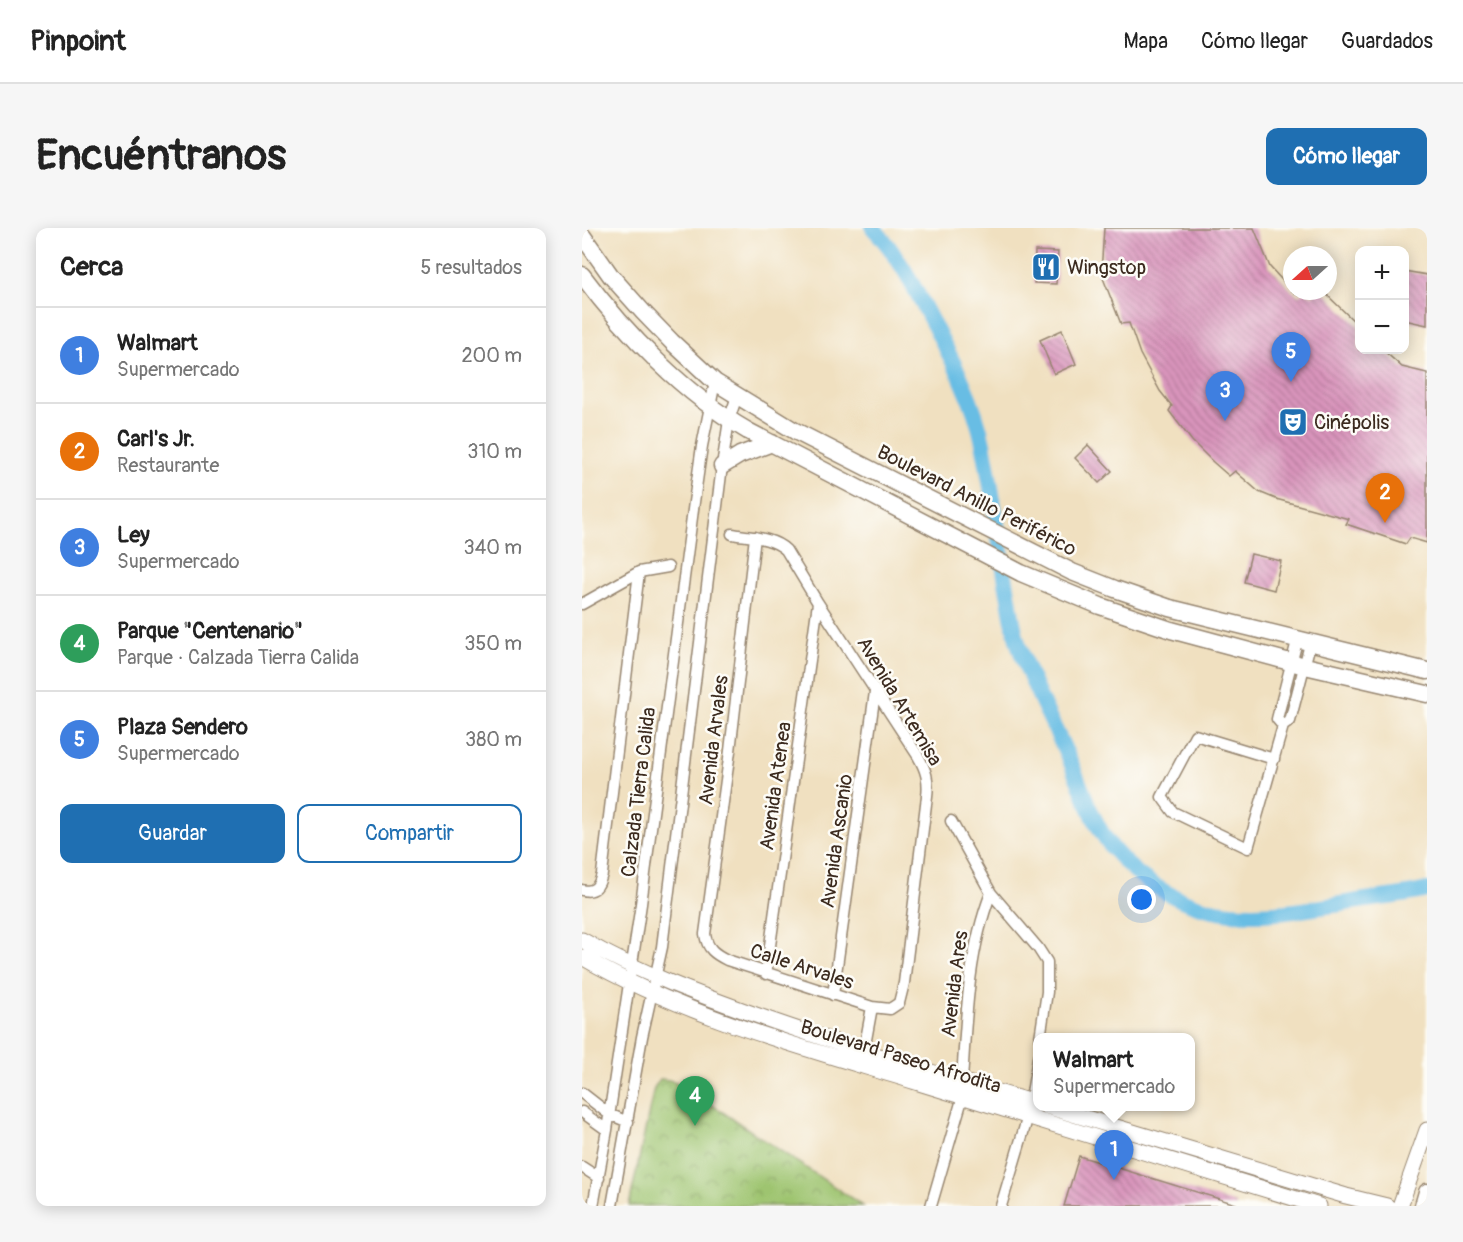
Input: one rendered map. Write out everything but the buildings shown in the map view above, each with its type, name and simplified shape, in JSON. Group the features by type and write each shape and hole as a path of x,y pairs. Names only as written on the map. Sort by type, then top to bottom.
{"main road":[{"name":"Boulevard Anillo Periférico","path":"582,235 611,276 642,312 715,382 795,431 1072,572 1115,589 1170,608 1427,671"},
{"path":"582,275 618,320 644,347 710,407 729,420 1021,573 1133,618 1172,630 1299,664 1427,694"},
{"path":"722,466 750,451 772,443"},
{"path":"1423,1206 1427,1192"}],"street":[{"name":"Calzada Tierra Calida","path":"593,1206 607,1130 631,967 691,524 715,382"},
{"path":"612,1206 642,1037 662,947 722,466 729,420 737,396"},
{"name":"Avenida Artemisa","path":"732,534 755,537 781,545 790,556 918,756 928,782 901,997 896,1006 890,1010"},
{"name":"Avenida Arvales","path":"708,947 705,934 730,751 755,537"},
{"path":"582,604 639,572 668,567"},
{"path":"582,890 597,888 602,874 639,572"},
{"name":"Avenida Atenea","path":"766,974 818,603"},
{"path":"1274,759 1194,735 1162,797 1173,812 1248,848 1274,759 1283,726 1290,721 1298,693 1299,664 1304,642"},
{"path":"1283,726 1277,719 1285,690 1299,664"},
{"path":"1285,690 1298,693"},
{"name":"Avenida Ascanio","path":"833,995 875,692"},
{"path":"951,821 991,893 1038,948 1047,962 1047,992 1042,1033"},
{"name":"Avenida Ares","path":"962,1080 972,967 978,930 991,893"},
{"name":"Boulevard Paseo Afrodita","path":"582,940 631,967 683,990 862,1059 963,1096 1033,1107"},
{"name":"Calle Arvales","path":"708,947 712,952 727,960 766,974 872,1007 890,1010"},
{"name":"Boulevard Paseo Afrodita","path":"582,957 652,994 756,1033 962,1080 1033,1106"},
{"path":"862,1059 872,1007"},
{"path":"582,1093 609,1114 628,1122"},
{"path":"932,1206 963,1096"},
{"path":"1001,1206 1035,1111"},
{"name":"Boulevard Paseo Afrodita","path":"1047,1111 1319,1206"},
{"name":"Boulevard Paseo Afrodita","path":"1050,1111 1383,1206"},
{"path":"582,1112 607,1130"},
{"path":"1400,1206 1427,1130"},
{"path":"582,1167 599,1178"}],"green space":[{"path":"660,1079 685,1087 863,1206 629,1206 654,1088"}],"waterway":[{"path":"873,228 891,249 906,273 948,351 974,411 983,443 1018,643 1090,808 1114,850 1138,874 1166,893 1214,911 1246,914 1289,912 1427,890"}],"place":[{"name":"Wingstop","path":"1046,267"},
{"name":"Plaza Sendero","path":"1291,382"},
{"name":"Ley","path":"1225,421"},
{"name":"Cinépolis","path":"1293,422"},
{"name":"Carl's Jr.","path":"1385,523"},
{"name":"Parque \"Centenario\"","path":"695,1126"},
{"name":"Walmart","path":"1114,1180"}]}
